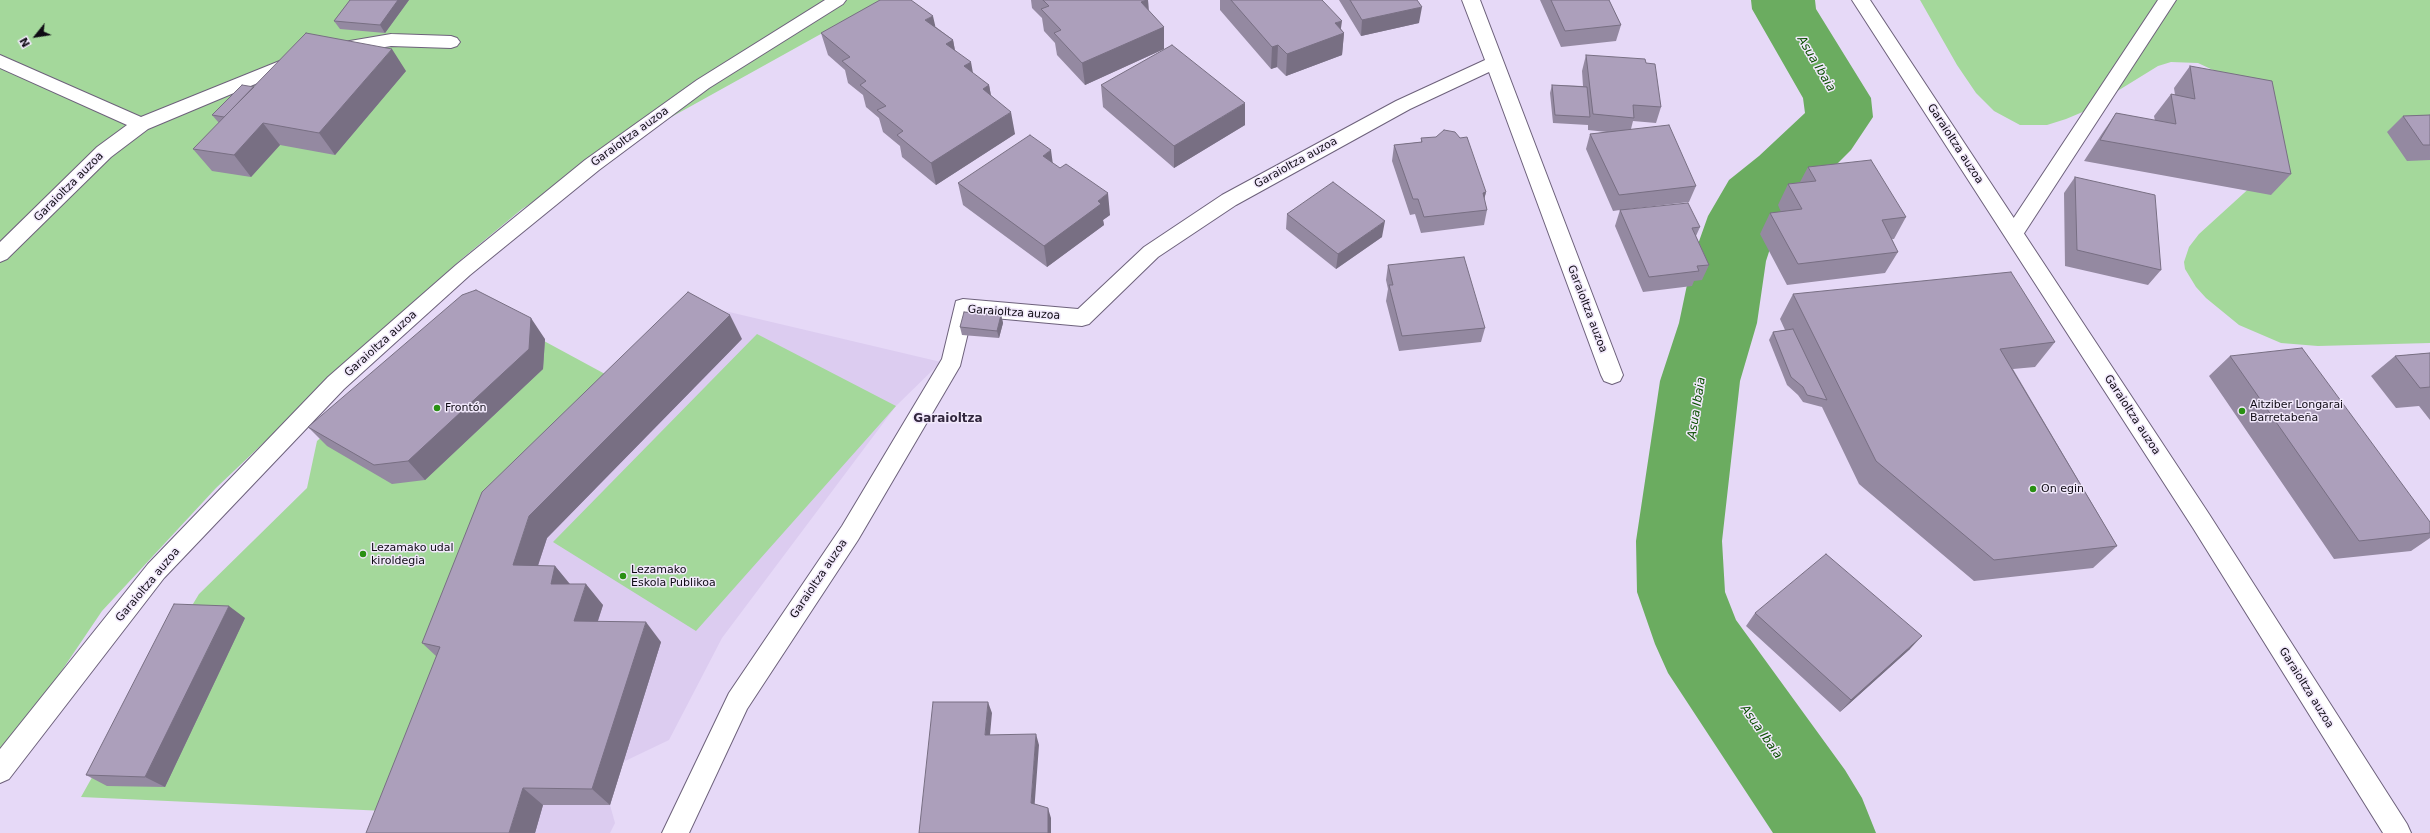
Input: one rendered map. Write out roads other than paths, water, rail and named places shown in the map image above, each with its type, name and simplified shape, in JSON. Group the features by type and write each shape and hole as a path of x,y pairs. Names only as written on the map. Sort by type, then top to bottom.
{"street":[{"name":"Garaioltza auzoa","path":"0,770 156,571 336,383 463,270 592,165 703,84 837,0"},
{"name":"Garaioltza auzoa","path":"1471,0 1612,375"},
{"name":"Garaioltza auzoa","path":"1861,0 2201,521 2398,833"},
{"path":"2014,233 2167,0"},
{"name":"Garaioltza auzoa","path":"0,254 104,152 141,124 313,54 391,40 451,42"},
{"path":"0,61 141,124"},
{"name":"Garaioltza auzoa","path":"675,833 738,701 850,533 954,349 963,307 1082,318 1152,252 1229,200 1403,105 1494,63"}],"waterway":[{"name":"Asua Ibaia","path":"1783,0 1784,9 1837,98 1839,117 1827,133 1784,174 1754,198 1744,216 1729,261 1718,323 1700,381 1679,541 1681,592 1700,644 1811,804 1827,833"}],"place":[{"name":"Frontón","path":"437,408"},
{"name":"Aitziber Longarai Barretabeña","path":"2242,411"},
{"name":"On egin","path":"2033,489"},
{"name":"Lezamako udal kiroldegia","path":"363,554"},
{"name":"Lezamako Eskola Publikoa","path":"623,576"}],"district":[{"name":"Garaioltza","path":"948,419"}]}
